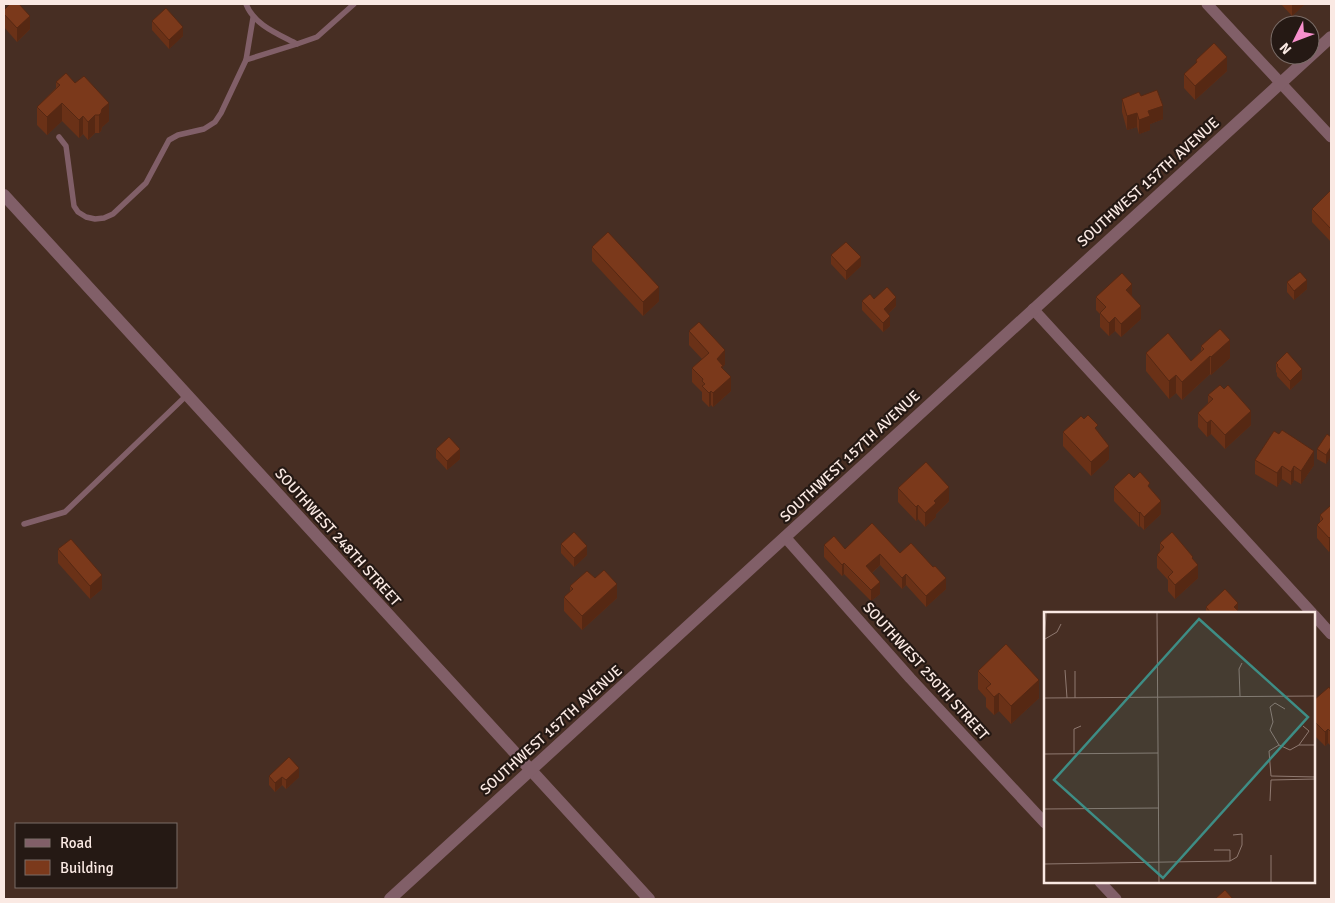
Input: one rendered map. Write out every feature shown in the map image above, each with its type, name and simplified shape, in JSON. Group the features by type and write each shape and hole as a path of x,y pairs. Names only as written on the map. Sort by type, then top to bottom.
{"street":[{"path":"1207,4 1331,137"},
{"name":"SOUTHWEST 157TH AVENUE","path":"390,899 1331,37"},
{"name":"SOUTHWEST 248TH STREET","path":"4,195 649,899"},
{"path":"1033,309 1311,612"},
{"name":"SOUTHWEST 250TH STREET","path":"785,538 910,678 1044,822"},
{"path":"1315,616 1331,634"},
{"path":"1101,883 1116,899"}],"lane":[{"path":"246,4 253,18 297,44"},
{"path":"246,60 317,37 354,4"},
{"path":"59,137 66,146 74,206 78,212 94,219 104,218 113,214 146,183 169,140 178,135 204,130 215,122 246,60 253,18"},
{"path":"24,524 65,512 187,395"}],"building":[{"path":"10,4 19,4 30,16 17,28 4,14 4,10"},
{"path":"166,8 183,27 169,40 152,21"},
{"path":"1214,43 1227,57 1195,86 1184,74"},
{"path":"66,73 75,83 84,76 109,103 102,109 99,115 95,115 88,122 83,116 79,120 62,103 47,117 37,107 60,85 56,82"},
{"path":"1157,90 1163,106 1148,111 1150,116 1139,120 1137,113 1127,116 1122,99 1139,92 1141,96"},
{"path":"1331,190 1331,229 1312,209"},
{"path":"608,232 659,287 643,302 592,247"},
{"path":"846,242 861,257 846,271 831,255"},
{"path":"1300,272 1307,280 1294,291 1287,282"},
{"path":"1122,273 1132,284 1126,290 1141,306 1121,324 1115,317 1109,323 1100,313 1106,307 1096,297"},
{"path":"887,287 896,297 884,309 890,316 883,323 862,301 870,294 874,299"},
{"path":"699,322 725,350 717,359 723,366 721,367 731,377 713,393 711,391 709,393 702,386 705,384 702,381 703,379 692,368 709,353 689,331"},
{"path":"1220,329 1230,340 1182,382 1176,375 1169,381 1146,353 1168,333 1191,361 1204,349 1201,346"},
{"path":"1287,352 1302,369 1290,381 1276,363"},
{"path":"1220,385 1224,389 1228,385 1251,411 1225,435 1211,420 1207,423 1198,413 1213,399 1208,395"},
{"path":"1088,415 1098,425 1095,428 1109,446 1091,462 1063,432 1081,416 1084,419"},
{"path":"1282,430 1314,451 1301,471 1294,466 1291,472 1282,466 1277,473 1255,460 1274,431 1279,434"},
{"path":"1327,434 1331,437 1331,447 1326,455 1317,449"},
{"path":"449,437 460,449 447,461 436,449"},
{"path":"926,462 949,487 934,501 936,503 925,513 918,505 916,507 898,488"},
{"path":"1140,472 1150,483 1148,486 1161,501 1144,517 1114,487 1129,473 1134,478"},
{"path":"1330,506 1331,538 1329,538 1317,525 1323,519 1320,515"},
{"path":"872,523 900,553 911,543 946,578 926,596 906,574 902,578 880,554 866,566 880,582 871,590 844,563 842,565 824,545 834,536 845,549"},
{"path":"574,532 587,546 574,558 561,544"},
{"path":"1172,532 1198,565 1175,585 1168,577 1173,572 1157,555 1164,547 1160,543"},
{"path":"71,539 102,575 90,586 58,549"},
{"path":"604,570 617,584 582,616 564,597 573,589 570,586 587,571 595,578"},
{"path":"1225,589 1238,603 1234,607 1239,612 1210,612 1206,607"},
{"path":"1006,644 1039,680 1011,706 999,693 994,697 986,688 991,684 978,671"},
{"path":"1329,687 1331,690 1331,732 1328,729 1325,732 1315,722 1315,699"},
{"path":"289,757 299,768 286,780 282,777 275,783 269,776"},
{"path":"1225,890 1233,899 1215,899"}]}
